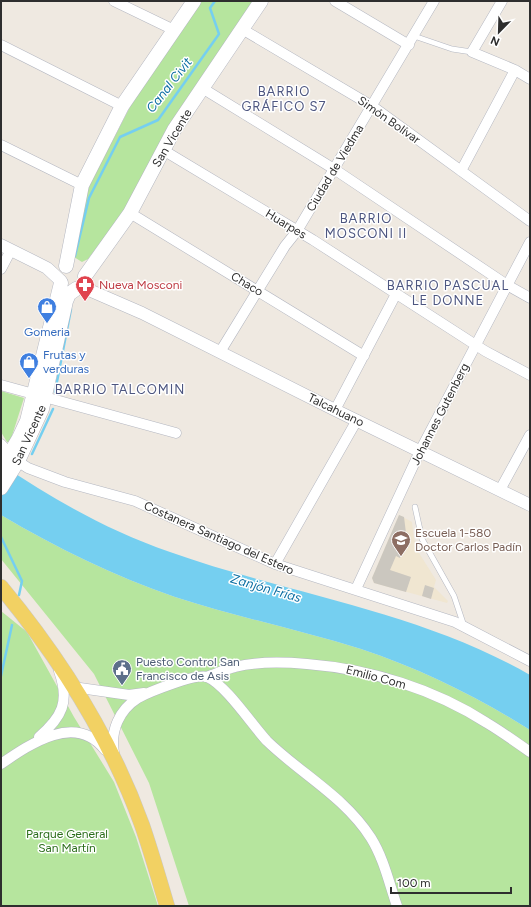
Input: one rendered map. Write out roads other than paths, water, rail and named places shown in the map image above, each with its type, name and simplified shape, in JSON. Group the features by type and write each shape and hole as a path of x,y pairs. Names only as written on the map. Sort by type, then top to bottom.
{"main road":[{"path":"66,266 78,266 82,268 80,283 67,288 61,282 60,273 66,266 82,185 122,106 193,1"},
{"name":"San Vicente","path":"1,488 7,461 40,396 69,294 80,283 130,213 163,150 202,88 261,1"},
{"name":"San Vicente","path":"40,396 61,282"},
{"path":"3,591 54,657 99,732 117,768 141,824 167,906"}],"street":[{"path":"114,1 174,30"},
{"path":"335,1 409,45"},
{"name":"Ciudad de Viedma","path":"220,352 285,246 298,231 434,1"},
{"path":"502,1 472,52 515,70 530,80"},
{"name":"Simón Bolívar","path":"242,30 372,106 530,221"},
{"path":"1,46 122,106"},
{"path":"461,171 515,70"},
{"path":"202,88 334,169 507,285 530,298"},
{"path":"1,145 82,185"},
{"name":"Huarpes","path":"163,150 298,231 476,345 530,375"},
{"name":"Chaco","path":"130,213 364,356"},
{"name":"Johannes Gutenberg","path":"356,589 420,451 530,242"},
{"path":"1,270 6,247 47,268 61,282"},
{"path":"47,268 66,266"},
{"name":"Talcahuano","path":"80,283 530,505"},
{"path":"335,410 396,294"},
{"path":"1,385 176,433"},
{"path":"274,564 356,420"},
{"path":"500,490 530,435"},
{"name":"Costanera Santiago del Estero","path":"7,461 51,477 135,501 296,573 356,589 464,626 530,661"},
{"path":"30,745 58,718 64,705 63,686 54,657"},
{"name":"Emilio Com","path":"150,692 197,676 206,677 236,667 266,662 331,666 374,675 427,693 487,722 530,752"},
{"path":"206,677 226,694 267,741 352,814 370,837 378,852 397,906"},
{"path":"73,687 129,695 150,692"},
{"path":"117,768 113,739 117,722 127,707 138,698 150,692"},
{"path":"1,764 30,745 57,733 68,731 81,734 96,741 117,768"}],"lane":[{"path":"414,36 452,49 472,52"},
{"path":"415,507 422,540 454,596 464,626"}],"water":[{"name":"Zanjón Frías","path":"1,464 82,514 147,544 216,567 398,619 443,634 487,653 530,675 530,730 469,695 405,665 338,642 222,611 152,589 108,571 43,539 1,515"}],"waterway":[{"name":"Canal Civit","path":"75,256 89,198 120,137 158,120 219,34 210,8 215,1"},
{"name":"Canal Civit","path":"55,392 71,309"},
{"name":"Canal Civit","path":"32,454 53,409"},
{"name":"Canal Civit","path":"1,537 22,581 19,595"},
{"name":"Canal Civit","path":"1,676 12,625"}],"place":[{"name":"Nueva Mosconi","path":"85,302"},
{"name":"Gomeria","path":"47,324"},
{"name":"Frutas y verduras","path":"29,379"},
{"name":"Escuela 1-580 Doctor Carlos Padín","path":"401,557"},
{"name":"Puesto Control San Francisco de Asis","path":"122,686"}],"district":[{"name":"BARRIO GRÁFICO S7","path":"284,98"},
{"name":"BARRIO MOSCONI II","path":"366,226"},
{"name":"BARRIO PASCUAL LE DONNE","path":"448,292"},
{"name":"BARRIO TALCOMIN","path":"120,389"}],"park label":[{"name":"Parque General San Martín","path":"67,841"}]}
